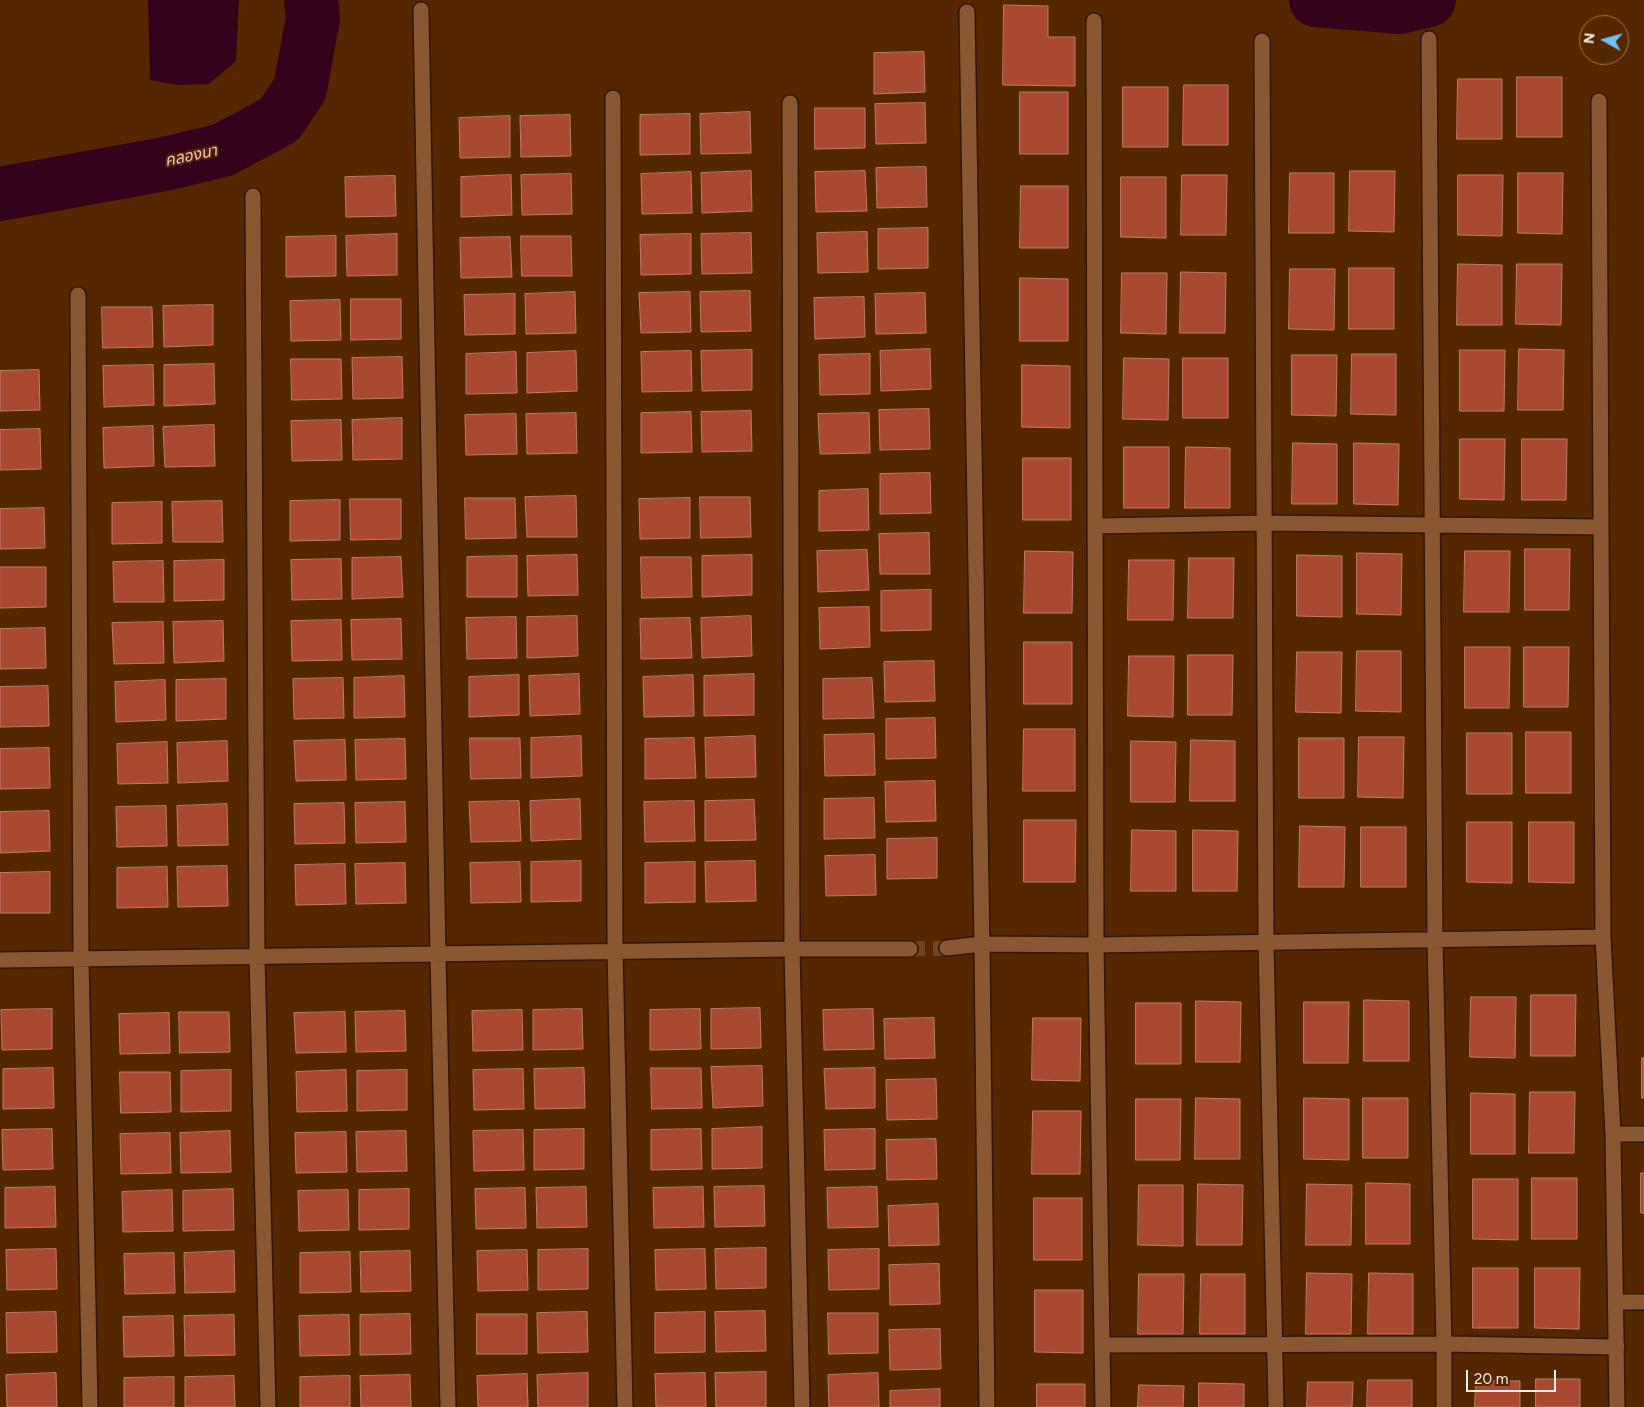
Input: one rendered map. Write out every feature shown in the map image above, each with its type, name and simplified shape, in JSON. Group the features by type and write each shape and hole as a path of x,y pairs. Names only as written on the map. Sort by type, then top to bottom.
{"street":[{"path":"421,10 448,1407"},
{"path":"967,12 982,944 987,1407"},
{"path":"1094,21 1096,945 1104,1407"},
{"path":"1429,39 1435,940 1444,1407"},
{"path":"1262,41 1266,942 1276,1407"},
{"path":"613,98 615,951 625,1407"},
{"path":"1599,102 1603,937 1613,1134 1617,1407"},
{"path":"790,103 792,949 802,1407"},
{"path":"253,196 257,956 268,1407"},
{"path":"78,295 81,959 90,1407"},
{"path":"1095,526 1264,523 1601,527"},
{"path":"947,948 982,944 1096,945 1603,937"},
{"path":"0,960 615,951 910,949"},
{"path":"1613,1134 1644,1134"},
{"path":"1616,1302 1644,1302"},
{"path":"1103,1345 1444,1344 1616,1347"}],"shaded area":[{"path":"148,0 239,0 236,61 209,84 178,85 150,80"}],"building":[{"path":"1004,5 1048,6 1048,37 1075,37 1075,86 1003,85"},
{"path":"924,52 925,92 874,94 874,53"},
{"path":"1517,77 1562,77 1562,137 1517,137"},
{"path":"1458,79 1502,79 1502,139 1457,139"},
{"path":"1184,85 1228,85 1228,145 1183,145"},
{"path":"1123,87 1168,87 1168,147 1123,147"},
{"path":"1020,92 1068,92 1068,154 1020,154"},
{"path":"925,103 926,143 876,144 875,104"},
{"path":"815,108 865,108 865,148 815,149"},
{"path":"750,112 751,153 701,154 700,114"},
{"path":"690,114 690,154 640,155 640,115"},
{"path":"570,115 571,156 521,157 520,116"},
{"path":"510,116 510,157 460,158 459,118"},
{"path":"926,167 927,207 877,208 876,168"},
{"path":"751,171 752,211 702,213 701,173"},
{"path":"865,171 867,211 816,212 815,172"},
{"path":"1350,171 1395,171 1394,232 1349,231"},
{"path":"691,172 692,213 642,214 641,174"},
{"path":"1290,173 1334,173 1334,233 1289,233"},
{"path":"1518,173 1563,173 1562,234 1518,233"},
{"path":"571,174 572,214 522,215 521,175"},
{"path":"511,175 512,215 461,217 461,177"},
{"path":"1182,175 1227,175 1226,235 1181,235"},
{"path":"1458,175 1503,175 1502,236 1458,235"},
{"path":"395,176 396,216 346,217 345,177"},
{"path":"1121,177 1166,177 1166,238 1121,237"},
{"path":"1021,186 1068,186 1068,248 1020,248"},
{"path":"928,228 928,268 878,269 878,229"},
{"path":"867,232 868,272 818,273 817,233"},
{"path":"751,233 752,273 702,274 701,234"},
{"path":"397,234 397,275 347,276 346,236"},
{"path":"691,234 691,274 641,275 640,235"},
{"path":"336,236 336,276 286,277 286,237"},
{"path":"521,236 571,236 572,276 522,276"},
{"path":"510,237 512,277 461,278 460,238"},
{"path":"1458,264 1502,265 1502,325 1457,325"},
{"path":"1517,264 1562,264 1561,325 1516,324"},
{"path":"1349,268 1394,268 1394,329 1349,329"},
{"path":"1290,269 1335,269 1334,330 1289,329"},
{"path":"1181,272 1226,273 1225,333 1180,333"},
{"path":"1122,273 1167,273 1166,334 1121,333"},
{"path":"1020,278 1068,279 1068,341 1020,341"},
{"path":"750,291 751,331 701,332 700,292"},
{"path":"575,292 576,333 526,334 525,294"},
{"path":"690,292 691,332 641,333 639,293"},
{"path":"925,293 926,333 876,334 875,294"},
{"path":"515,294 515,334 465,335 464,295"},
{"path":"864,297 865,337 815,339 814,298"},
{"path":"351,299 401,299 401,339 351,340"},
{"path":"340,300 341,340 291,341 290,301"},
{"path":"213,305 213,345 164,347 163,306"},
{"path":"102,307 152,307 153,347 103,348"},
{"path":"930,349 931,389 881,391 880,351"},
{"path":"1519,349 1564,350 1563,410 1518,410"},
{"path":"752,350 752,390 702,391 701,351"},
{"path":"1460,350 1505,350 1504,411 1460,411"},
{"path":"576,351 577,391 527,393 527,353"},
{"path":"691,351 692,391 642,392 641,352"},
{"path":"516,352 517,393 466,394 466,354"},
{"path":"870,354 870,394 820,395 819,355"},
{"path":"1352,354 1396,354 1396,415 1351,414"},
{"path":"1292,355 1337,355 1336,416 1292,415"},
{"path":"402,357 403,398 353,399 352,358"},
{"path":"1124,358 1169,359 1168,420 1123,419"},
{"path":"1183,358 1228,358 1228,418 1183,418"},
{"path":"291,359 341,359 342,399 292,400"},
{"path":"214,364 215,404 164,406 164,365"},
{"path":"153,365 154,405 104,407 103,366"},
{"path":"1022,365 1070,366 1070,428 1022,427"},
{"path":"39,370 40,410 0,411 0,371"},
{"path":"929,409 930,449 880,450 879,410"},
{"path":"751,411 752,451 702,452 701,412"},
{"path":"691,412 692,452 641,453 641,413"},
{"path":"576,413 577,453 527,454 526,414"},
{"path":"869,413 870,453 820,454 818,414"},
{"path":"516,414 517,454 466,455 465,415"},
{"path":"402,418 402,459 353,460 352,420"},
{"path":"341,420 342,460 292,461 291,421"},
{"path":"214,425 215,466 165,467 163,427"},
{"path":"153,426 154,466 104,468 103,428"},
{"path":"40,429 41,469 0,470 0,430"},
{"path":"1460,439 1505,439 1504,500 1460,499"},
{"path":"1522,439 1567,439 1566,500 1522,500"},
{"path":"1293,443 1337,444 1337,504 1292,504"},
{"path":"1354,443 1399,444 1398,505 1354,504"},
{"path":"1124,447 1169,447 1169,508 1124,508"},
{"path":"1186,447 1230,448 1230,508 1185,508"},
{"path":"1023,458 1071,458 1071,520 1023,520"},
{"path":"930,473 931,513 880,514 880,474"},
{"path":"868,489 869,530 819,531 819,491"},
{"path":"576,496 577,537 527,537 525,497"},
{"path":"700,497 750,497 751,537 701,538"},
{"path":"465,498 515,498 516,538 466,539"},
{"path":"690,498 690,538 640,539 639,499"},
{"path":"350,499 401,499 401,539 351,540"},
{"path":"340,500 340,540 290,541 290,501"},
{"path":"222,501 223,542 173,542 172,502"},
{"path":"162,502 162,543 112,544 112,503"},
{"path":"44,508 45,548 0,549 0,509"},
{"path":"929,533 930,574 880,574 879,534"},
{"path":"1525,549 1570,549 1569,610 1525,610"},
{"path":"867,550 869,590 818,592 817,551"},
{"path":"1025,551 1073,552 1072,613 1024,613"},
{"path":"1465,551 1510,551 1509,612 1464,612"},
{"path":"1357,553 1402,554 1401,615 1357,614"},
{"path":"577,555 578,595 528,596 527,556"},
{"path":"752,555 752,595 702,597 702,556"},
{"path":"1297,555 1342,556 1342,617 1297,616"},
{"path":"517,556 517,597 467,597 467,557"},
{"path":"401,557 403,597 352,599 352,558"},
{"path":"641,557 691,557 692,597 642,598"},
{"path":"1189,558 1234,558 1233,618 1188,618"},
{"path":"341,559 342,599 292,600 291,560"},
{"path":"224,560 224,600 174,601 174,561"},
{"path":"1129,560 1174,560 1173,620 1128,620"},
{"path":"163,561 164,602 114,602 113,562"},
{"path":"0,567 46,567 46,607 0,608"},
{"path":"931,590 931,630 881,631 881,591"},
{"path":"869,607 870,647 820,649 819,608"},
{"path":"577,616 578,656 527,658 527,617"},
{"path":"751,616 752,656 702,658 701,618"},
{"path":"516,617 517,658 467,659 466,618"},
{"path":"690,618 692,658 641,659 640,619"},
{"path":"401,619 402,659 352,660 351,620"},
{"path":"341,620 342,660 292,661 291,621"},
{"path":"223,621 224,661 174,663 173,622"},
{"path":"163,622 164,663 114,664 112,623"},
{"path":"45,628 46,668 0,669 0,629"},
{"path":"1024,642 1072,642 1072,704 1024,704"},
{"path":"1465,647 1510,647 1509,708 1465,708"},
{"path":"1524,647 1569,647 1568,707 1524,707"},
{"path":"1357,651 1401,651 1401,712 1356,711"},
{"path":"1297,652 1342,652 1341,713 1296,712"},
{"path":"1188,655 1233,655 1232,715 1188,715"},
{"path":"1129,656 1174,656 1173,717 1128,716"},
{"path":"934,661 935,701 885,702 884,662"},
{"path":"579,674 580,714 530,716 529,676"},
{"path":"754,674 754,715 704,716 704,676"},
{"path":"519,675 519,715 469,717 469,677"},
{"path":"693,675 694,716 644,717 643,677"},
{"path":"404,676 405,717 354,718 354,678"},
{"path":"343,678 344,718 294,719 293,679"},
{"path":"872,678 874,718 823,719 823,679"},
{"path":"226,679 226,719 176,721 176,680"},
{"path":"165,680 166,720 116,722 115,682"},
{"path":"48,686 49,726 0,727 0,687"},
{"path":"935,718 936,758 886,759 886,719"},
{"path":"1024,729 1075,729 1075,791 1023,791"},
{"path":"1526,732 1571,732 1571,793 1526,793"},
{"path":"1467,733 1512,733 1512,794 1467,794"},
{"path":"874,734 875,775 825,776 824,735"},
{"path":"581,736 582,776 531,778 531,738"},
{"path":"755,736 756,777 706,778 705,738"},
{"path":"1359,737 1404,737 1403,798 1358,797"},
{"path":"470,738 520,738 521,778 471,779"},
{"path":"694,738 696,778 645,779 645,739"},
{"path":"1299,738 1344,738 1344,798 1299,798"},
{"path":"405,739 406,779 356,780 355,740"},
{"path":"345,740 346,780 296,781 294,741"},
{"path":"1191,740 1235,741 1235,801 1190,801"},
{"path":"227,741 228,781 178,783 177,743"},
{"path":"1131,741 1176,742 1175,802 1131,802"},
{"path":"167,742 168,783 118,784 117,744"},
{"path":"49,748 50,788 0,789 0,749"},
{"path":"935,781 936,821 886,822 885,782"},
{"path":"874,798 875,838 824,839 824,799"},
{"path":"580,799 581,839 531,841 530,801"},
{"path":"754,800 756,840 705,841 705,801"},
{"path":"519,801 521,841 471,842 469,802"},
{"path":"694,801 695,841 645,842 644,802"},
{"path":"405,802 406,842 356,843 355,803"},
{"path":"344,803 345,843 295,844 294,804"},
{"path":"227,804 228,845 178,846 177,806"},
{"path":"166,806 167,846 117,847 116,807"},
{"path":"49,811 50,851 0,853 0,812"},
{"path":"1024,820 1076,820 1075,882 1024,882"},
{"path":"1467,822 1512,822 1512,883 1467,882"},
{"path":"1529,822 1574,822 1574,883 1529,882"},
{"path":"1300,826 1345,827 1344,887 1299,887"},
{"path":"1361,827 1406,827 1406,887 1361,887"},
{"path":"1132,830 1176,831 1176,891 1131,891"},
{"path":"1193,830 1238,831 1237,891 1193,891"},
{"path":"937,838 937,878 887,879 887,839"},
{"path":"875,855 876,895 826,896 825,856"},
{"path":"581,861 581,901 531,902 531,862"},
{"path":"755,861 756,901 706,902 705,862"},
{"path":"520,862 521,902 471,903 470,863"},
{"path":"695,862 695,902 645,903 645,863"},
{"path":"405,863 406,903 356,904 355,864"},
{"path":"345,864 346,904 296,905 295,865"},
{"path":"227,866 228,906 178,907 177,867"},
{"path":"167,867 168,907 117,908 117,868"},
{"path":"50,872 50,913 0,913 0,873"},
{"path":"1531,995 1576,995 1575,1056 1531,1056"},
{"path":"1471,997 1516,997 1515,1058 1470,1057"},
{"path":"1364,1000 1409,1001 1409,1061 1364,1061"},
{"path":"1196,1001 1241,1002 1240,1062 1196,1062"},
{"path":"1304,1002 1349,1002 1348,1063 1304,1063"},
{"path":"1136,1003 1181,1003 1181,1064 1136,1064"},
{"path":"760,1008 761,1048 711,1049 711,1009"},
{"path":"52,1009 52,1049 2,1050 1,1010"},
{"path":"582,1009 583,1049 533,1050 533,1010"},
{"path":"700,1009 701,1049 650,1050 650,1010"},
{"path":"873,1009 874,1049 824,1050 823,1010"},
{"path":"522,1010 523,1050 473,1051 472,1011"},
{"path":"405,1011 406,1051 356,1052 355,1012"},
{"path":"179,1012 229,1012 230,1052 180,1053"},
{"path":"345,1012 346,1052 296,1053 294,1013"},
{"path":"169,1013 170,1053 120,1054 119,1014"},
{"path":"934,1018 935,1058 885,1059 884,1019"},
{"path":"1033,1018 1081,1018 1080,1081 1032,1080"},
{"path":"1642,1058 1644,1058 1644,1098 1642,1098"},
{"path":"762,1066 763,1106 713,1108 711,1067"},
{"path":"53,1068 54,1108 3,1109 3,1069"},
{"path":"584,1068 585,1108 535,1109 534,1069"},
{"path":"651,1068 701,1068 702,1108 652,1109"},
{"path":"875,1068 875,1108 826,1109 824,1069"},
{"path":"523,1069 524,1109 474,1110 473,1070"},
{"path":"231,1070 231,1111 181,1112 181,1071"},
{"path":"346,1070 347,1111 297,1112 296,1072"},
{"path":"407,1070 407,1110 357,1111 357,1071"},
{"path":"120,1072 170,1072 171,1112 121,1113"},
{"path":"936,1079 937,1119 887,1120 886,1080"},
{"path":"1530,1092 1575,1092 1574,1153 1529,1153"},
{"path":"1471,1093 1515,1094 1515,1154 1471,1154"},
{"path":"1196,1098 1240,1099 1240,1159 1195,1159"},
{"path":"1304,1098 1349,1099 1349,1160 1304,1159"},
{"path":"1363,1098 1408,1098 1408,1158 1363,1158"},
{"path":"1136,1099 1181,1099 1180,1160 1136,1160"},
{"path":"1033,1111 1081,1111 1080,1174 1032,1174"},
{"path":"762,1127 762,1168 712,1169 712,1129"},
{"path":"52,1129 53,1169 3,1170 2,1130"},
{"path":"584,1129 584,1169 534,1170 534,1130"},
{"path":"701,1129 702,1169 651,1170 651,1130"},
{"path":"875,1129 875,1169 825,1170 824,1130"},
{"path":"523,1130 524,1170 474,1171 473,1131"},
{"path":"230,1131 231,1172 181,1173 180,1133"},
{"path":"406,1131 407,1171 357,1172 356,1132"},
{"path":"346,1132 347,1172 296,1173 295,1133"},
{"path":"170,1133 171,1173 121,1174 120,1134"},
{"path":"936,1139 937,1179 887,1180 886,1140"},
{"path":"1641,1173 1644,1173 1644,1213 1641,1213"},
{"path":"1532,1178 1577,1178 1577,1239 1532,1239"},
{"path":"1473,1179 1518,1179 1518,1240 1473,1239"},
{"path":"1366,1183 1410,1184 1410,1244 1366,1244"},
{"path":"1198,1184 1243,1185 1242,1245 1197,1245"},
{"path":"1307,1184 1352,1185 1351,1245 1306,1245"},
{"path":"1139,1185 1183,1185 1183,1246 1138,1245"},
{"path":"764,1186 765,1226 715,1227 714,1187"},
{"path":"55,1187 56,1227 5,1228 5,1188"},
{"path":"586,1187 587,1227 537,1228 536,1188"},
{"path":"703,1187 704,1227 654,1228 653,1188"},
{"path":"877,1187 878,1227 828,1228 827,1188"},
{"path":"525,1188 526,1228 476,1229 475,1189"},
{"path":"233,1189 234,1230 183,1231 183,1191"},
{"path":"409,1189 409,1229 359,1230 359,1190"},
{"path":"172,1190 173,1231 123,1232 122,1192"},
{"path":"348,1190 349,1230 299,1231 298,1191"},
{"path":"1034,1198 1082,1198 1082,1260 1034,1260"},
{"path":"938,1204 939,1245 889,1246 888,1206"},
{"path":"766,1248 766,1288 716,1289 715,1249"},
{"path":"56,1249 57,1289 7,1290 6,1250"},
{"path":"588,1249 588,1289 538,1290 538,1250"},
{"path":"705,1249 706,1289 656,1290 655,1250"},
{"path":"879,1249 879,1289 829,1290 828,1250"},
{"path":"527,1250 528,1290 478,1291 477,1251"},
{"path":"234,1251 235,1292 185,1293 184,1253"},
{"path":"410,1251 411,1291 361,1292 360,1252"},
{"path":"350,1252 351,1292 300,1293 300,1253"},
{"path":"174,1253 175,1293 125,1294 124,1254"},
{"path":"939,1264 940,1304 890,1305 889,1265"},
{"path":"1473,1268 1518,1268 1518,1328 1473,1328"},
{"path":"1535,1268 1580,1268 1579,1329 1535,1328"},
{"path":"1307,1273 1352,1274 1351,1334 1306,1334"},
{"path":"1369,1273 1413,1274 1413,1334 1368,1334"},
{"path":"1139,1274 1184,1274 1183,1334 1138,1334"},
{"path":"1201,1274 1245,1274 1245,1334 1200,1334"},
{"path":"1035,1290 1083,1290 1083,1353 1035,1352"},
{"path":"765,1311 766,1351 716,1352 715,1312"},
{"path":"56,1312 57,1352 7,1353 6,1313"},
{"path":"587,1312 588,1352 538,1353 537,1313"},
{"path":"705,1312 705,1352 655,1353 655,1313"},
{"path":"828,1313 878,1313 878,1353 829,1354"},
{"path":"410,1314 411,1354 360,1355 360,1315"},
{"path":"477,1314 527,1314 527,1354 477,1354"},
{"path":"234,1315 235,1355 185,1356 184,1316"},
{"path":"349,1315 350,1355 300,1356 299,1316"},
{"path":"173,1316 174,1356 124,1357 123,1317"},
{"path":"940,1329 941,1369 890,1370 889,1330"},
{"path":"766,1372 766,1407 716,1407 715,1373"},
{"path":"56,1373 57,1407 7,1407 6,1375"},
{"path":"588,1373 588,1407 538,1407 537,1375"},
{"path":"705,1373 706,1407 656,1407 655,1374"},
{"path":"878,1373 879,1407 829,1407 828,1375"},
{"path":"527,1374 528,1407 478,1407 477,1376"},
{"path":"410,1375 411,1407 361,1407 360,1376"},
{"path":"234,1376 235,1407 185,1407 185,1377"},
{"path":"350,1376 350,1407 300,1407 300,1377"},
{"path":"174,1377 174,1407 124,1407 124,1378"},
{"path":"1536,1379 1580,1379 1580,1407 1536,1407"},
{"path":"1368,1380 1412,1380 1412,1407 1367,1407"},
{"path":"1476,1381 1520,1381 1520,1407 1475,1407"},
{"path":"1308,1382 1353,1382 1352,1407 1307,1407"},
{"path":"1199,1383 1244,1384 1244,1407 1199,1407"},
{"path":"1037,1384 1085,1384 1085,1407 1037,1407"},
{"path":"1139,1385 1184,1386 1183,1407 1138,1407"},
{"path":"940,1389 940,1407 890,1407 890,1391"}],"waterway":[{"name":"คลองนา","path":"0,194 165,164 223,150 279,120 300,89 313,18 311,0"},
{"path":"1316,0 1400,7 1429,0"}],"tunnel":[{"path":"910,949 947,948"}]}
